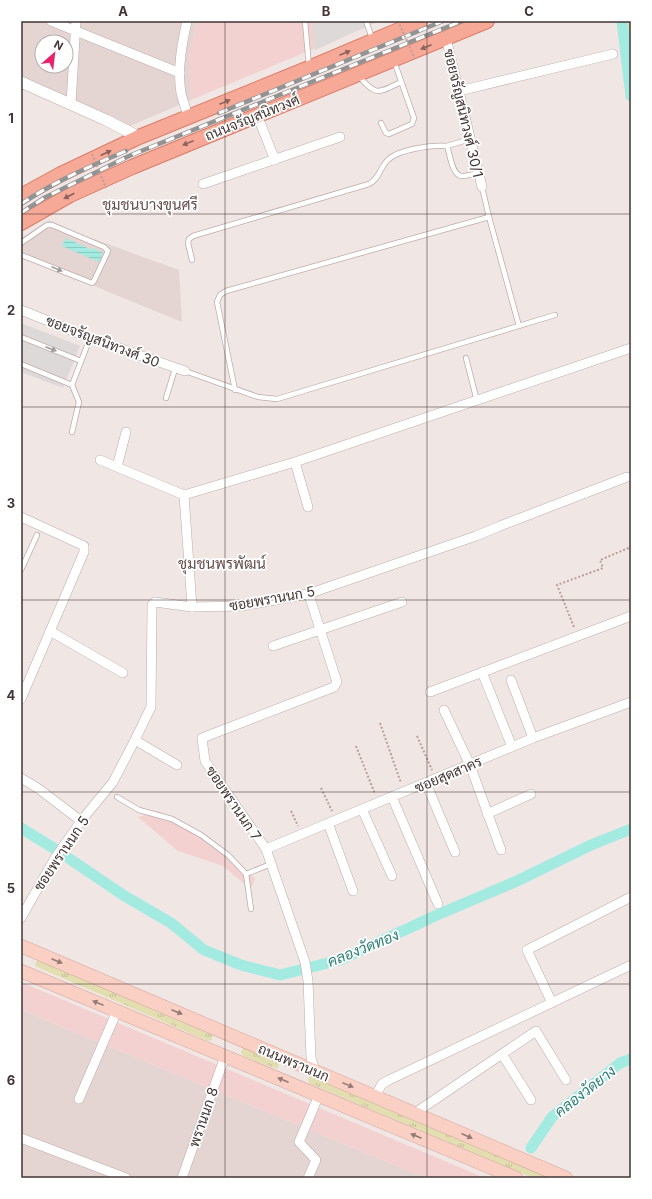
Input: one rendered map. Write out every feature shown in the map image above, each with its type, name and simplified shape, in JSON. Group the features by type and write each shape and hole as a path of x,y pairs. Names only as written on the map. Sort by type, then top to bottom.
{"main road":[{"name":"ถนนจรัญสนิทวงศ์","path":"21,196 61,174 139,137 420,21"},
{"name":"ถนนจรัญสนิทวงศ์","path":"21,223 56,202 99,181 394,60 479,23"},
{"name":"ถนนพรานนก","path":"21,946 566,1178"},
{"name":"ถนนพรานนก","path":"21,971 516,1178"},
{"path":"211,1050 217,1046 219,1042 219,1035 215,1028"},
{"path":"248,1065 237,1058 236,1052 241,1045 252,1044"},
{"path":"315,1071 304,1074 303,1080 306,1086 317,1094"}],"street":[{"path":"51,21 76,25 180,73"},
{"path":"187,21 182,42 180,73 181,93 188,117"},
{"path":"71,104 76,25"},
{"name":"ซอยจรัญสนิทวงศ์ 30/1","path":"446,38 482,187"},
{"path":"459,91 613,54"},
{"path":"21,82 106,120 139,137"},
{"path":"257,115 275,160"},
{"path":"203,184 340,136"},
{"name":"ซอยจรัญสนิทวงศ์ 30","path":"21,310 90,338 185,372"},
{"path":"100,460 184,495 295,462 631,348"},
{"path":"117,467 126,432"},
{"path":"295,462 308,507"},
{"name":"ซอยพรานนก 5","path":"21,918 55,858 113,782 151,707 152,606 155,602 192,607 242,606 308,594 476,536 627,477"},
{"path":"184,495 192,607"},
{"path":"21,517 84,546 84,552 21,699"},
{"name":"ซอยพรานนก 7","path":"310,598 337,682 334,687 202,738 205,761 266,849 305,962 308,981 311,1058 315,1071"},
{"path":"273,646 402,602"},
{"path":"430,692 631,616"},
{"path":"50,631 123,673"},
{"path":"482,672 512,747"},
{"path":"511,680 533,738"},
{"name":"ซอยสุดสาคร","path":"266,849 302,834 338,822 378,803 533,738 631,702"},
{"path":"444,710 470,764 501,850"},
{"path":"135,740 177,765"},
{"path":"21,778 39,789 82,821"},
{"path":"426,783 455,852"},
{"path":"488,814 531,794"},
{"path":"392,797 438,904"},
{"path":"362,810 392,876"},
{"path":"338,822 353,891"},
{"path":"552,1003 527,950 631,897"},
{"path":"375,1096 382,1084 389,1080 631,965"},
{"path":"79,1099 117,1011"},
{"path":"415,1113 536,1031 566,1080"},
{"path":"502,1054 532,1100"},
{"name":"พรานนก 8","path":"182,1178 225,1056"},
{"path":"308,1178 316,1160 298,1142 317,1094"},
{"path":"21,1138 126,1178"}],"lane":[{"path":"306,21 309,68"},
{"path":"366,21 373,40"},
{"path":"382,123 386,133 389,134 412,124 414,118 394,60"},
{"path":"357,74 368,87 374,91 381,92 402,82"},
{"path":"192,260 188,243 189,239 193,236 369,184 376,180 385,163 392,156 416,148 436,145 447,146 470,139"},
{"path":"447,146 454,171 457,175 462,176 478,173"},
{"path":"482,187 519,326"},
{"path":"235,390 217,302 218,296 222,293 489,217"},
{"path":"21,244 47,225 52,225 104,247 108,251 94,282 92,283 21,255"},
{"path":"185,372 258,397 277,399 555,315"},
{"path":"21,337 81,361"},
{"path":"72,432 79,402 72,385 90,338"},
{"path":"466,358 477,401"},
{"path":"21,364 72,385"},
{"path":"166,398 175,368"},
{"path":"21,570 37,535"},
{"path":"117,797 133,808 172,819 201,835 228,855 246,874 251,909"},
{"path":"246,874 271,864"}],"path":[{"path":"398,21 415,59"},
{"path":"92,154 106,188"},
{"path":"577,636 556,585 604,568 600,560 631,547"},
{"path":"380,723 404,792"},
{"path":"417,736 435,779"},
{"path":"356,746 378,803"},
{"path":"321,788 338,822"},
{"path":"291,811 302,834"}],"shaded area":[{"path":"21,21 197,21 189,57 191,100 130,126 21,79"},
{"path":"197,21 380,21 191,100 189,57"},
{"path":"312,21 379,21 315,50"},
{"path":"49,220 77,233 179,270 182,322 21,256 21,238"},
{"path":"21,323 80,346 63,388 21,372"},
{"path":"159,811 201,835 228,855 255,879 251,888 223,866 178,851 138,817"},
{"path":"21,982 485,1178 426,1178 21,1010"},
{"path":"21,1010 426,1178 21,1178"}],"green space":[{"path":"627,21 631,21 631,54"},
{"path":"39,960 212,1035 212,1040 208,1041 35,966 36,962"},
{"path":"243,1048 248,1048 277,1060 279,1065 277,1069 243,1056 241,1052"},
{"path":"310,1076 383,1104 548,1178 533,1178 309,1083 308,1079"}],"water":[{"path":"66,238 92,250 93,248 103,253 99,262 62,246"}],"waterway":[{"path":"622,21 631,96"},
{"name":"คลองวัดทอง","path":"21,828 123,895 171,923 204,950 241,965 280,975 340,960 437,915 517,881 591,845 631,829"},
{"name":"คลองวัดยาง","path":"531,1148 552,1117 620,1063 631,1059"}],"railway":[{"path":"219,113 443,21"},
{"path":"21,213 44,198 129,156 462,21"},
{"path":"21,204 72,175 126,151"}],"district":[{"name":"ชุมชนบางขุนศรี","path":"150,204"},
{"name":"ชุมชนพรพัฒน์","path":"222,563"}]}
